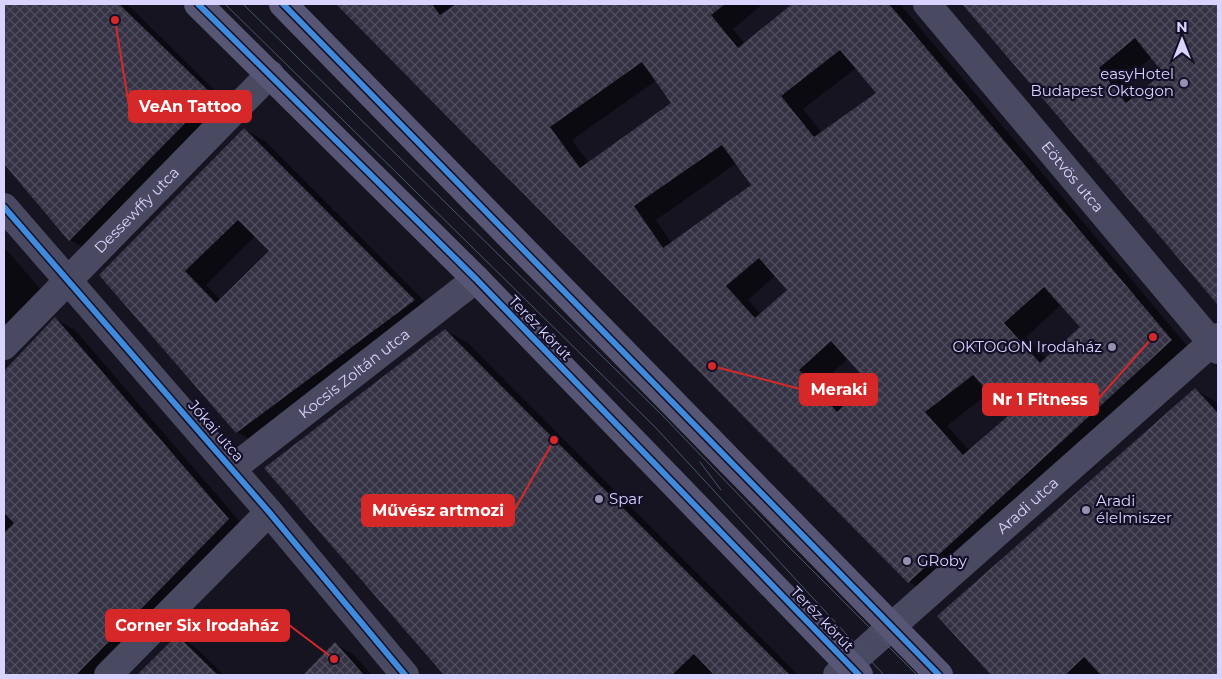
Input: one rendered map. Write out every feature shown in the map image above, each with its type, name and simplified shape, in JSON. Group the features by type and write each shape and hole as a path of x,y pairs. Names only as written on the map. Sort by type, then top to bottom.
{"main road":[{"name":"Teréz körút","path":"198,4 476,279 848,672"},
{"path":"283,4 939,675"}],"street":[{"name":"Eötvös utca","path":"927,4 1216,343"},
{"name":"Dessewffy utca","path":"4,346 270,74"},
{"name":"Jókai utca","path":"4,206 269,512 405,675"},
{"name":"Kocsis Zoltán utca","path":"232,469 476,279"},
{"name":"Aradi utca","path":"848,672 892,627 1216,343"},
{"path":"108,675 269,512"}],"building":[{"path":"4,4 119,4 213,95 69,241 4,164"},
{"path":"336,4 432,4 440,15 456,4 725,4 711,15 738,48 792,4 889,4 1172,340 908,583","holes":["840,50 876,93 814,137 781,96","642,62 671,103 580,168 550,127","722,145 751,185 663,248 634,206","759,258 787,290 755,318 726,286","1044,287 1080,327 1040,363 1004,323","831,341 869,383 837,412 799,370","973,375 1009,415 963,455 925,412"]},
{"path":"962,4 1218,4 1218,305","holes":["1135,38 1163,73 1126,103 1099,68"]},
{"path":"244,128 415,300 236,433 99,275","holes":["238,220 269,251 216,303 185,271"]},
{"path":"55,317 229,519 76,675 4,675 4,533 14,523 4,513 4,371"},
{"path":"445,329 790,675 714,675 694,654 672,675 444,675 264,468"},
{"path":"1195,388 1218,413 1218,675 1101,675 1084,657 1065,675 991,675 937,616"},
{"path":"177,635 218,675 137,675"},
{"path":"335,642 364,675 303,675"}],"tram line":[{"path":"225,4 656,428 884,675"},
{"path":"243,4 662,415 784,542 917,675"},
{"path":"700,462 721,490"}],"cycle path":[{"path":"198,4 476,279 859,675"},
{"path":"283,4 939,675"},
{"path":"4,207 269,512 405,675"}],"place":[{"name":"VeAn Tattoo","path":"115,20"},
{"name":"easyHotel Budapest Oktogon","path":"1184,83"},
{"name":"Nr 1 Fitness","path":"1153,337"},
{"name":"OKTOGON Irodaház","path":"1112,347"},
{"name":"Meraki","path":"712,366"},
{"name":"Művész artmozi","path":"554,440"},
{"name":"Spar","path":"599,499"},
{"name":"Aradi élelmiszer","path":"1086,510"},
{"name":"GRoby","path":"907,561"},
{"name":"Corner Six Irodaház","path":"334,659"}]}
